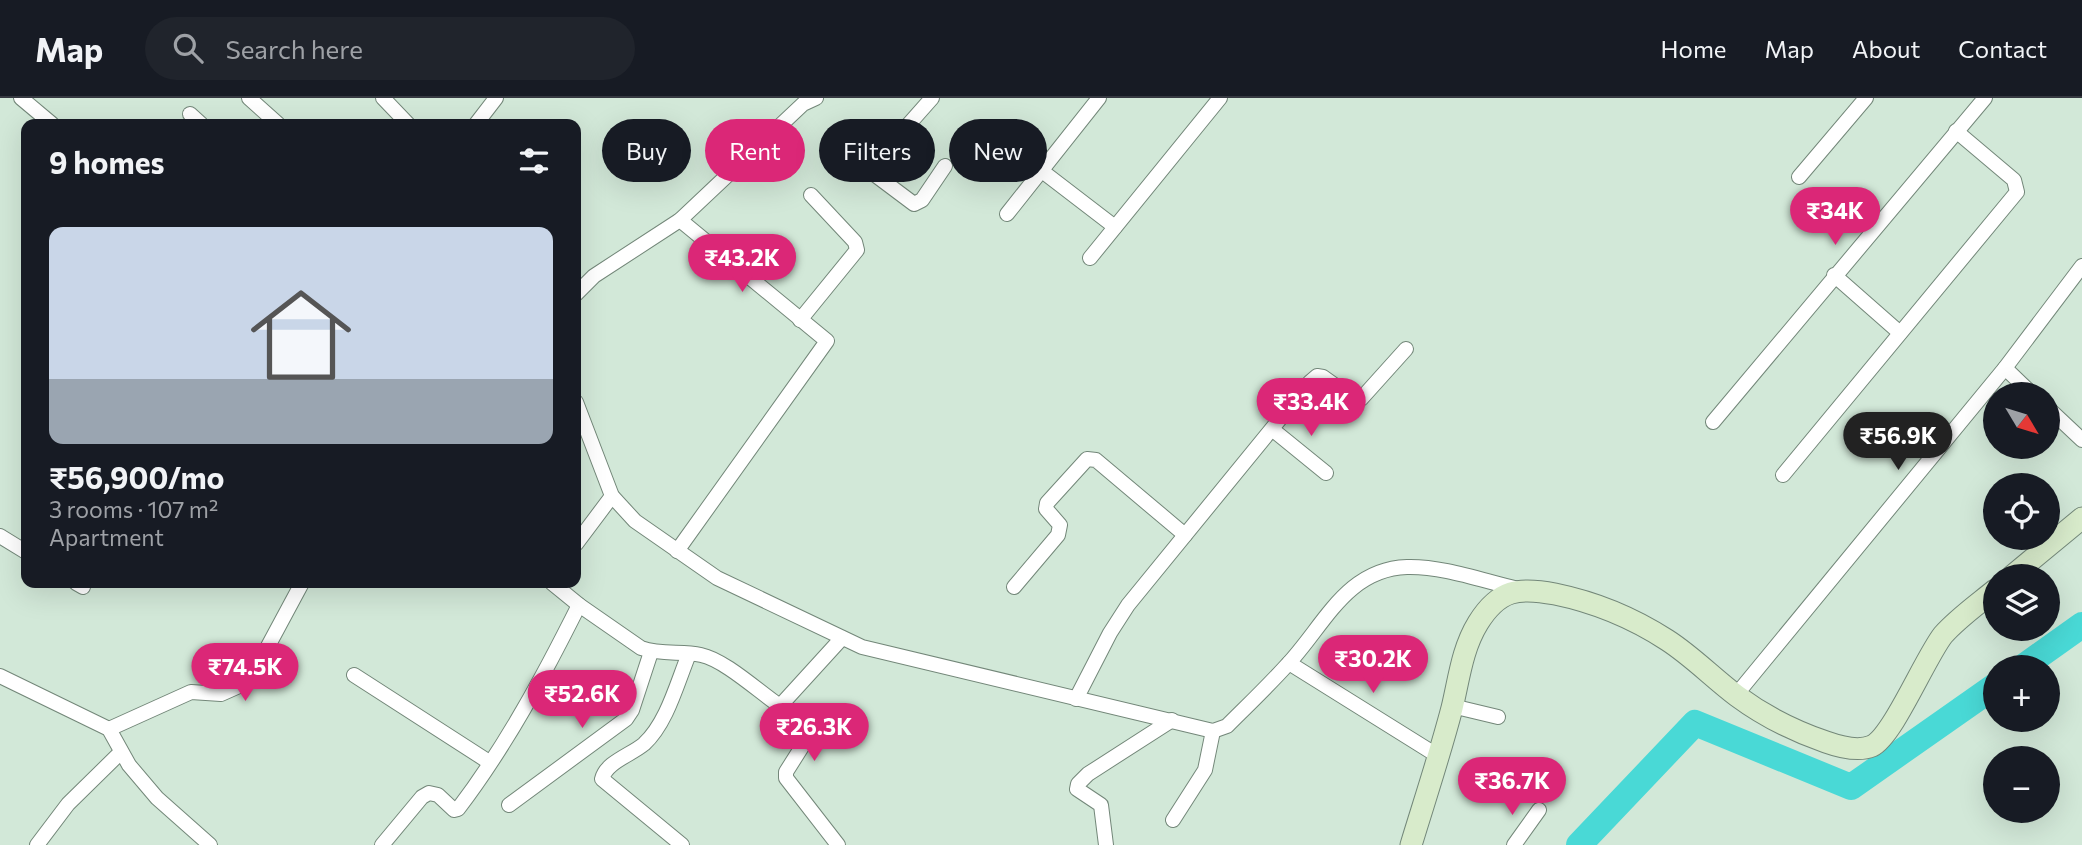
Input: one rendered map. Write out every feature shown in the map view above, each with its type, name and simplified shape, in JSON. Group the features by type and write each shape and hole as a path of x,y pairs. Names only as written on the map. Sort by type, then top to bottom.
{"street":[{"path":"21,98 46,119"},
{"path":"249,98 272,119"},
{"path":"383,98 403,119"},
{"path":"480,119 496,98"},
{"path":"581,289 594,276 680,220 803,103 816,98"},
{"path":"932,98 878,159 874,174 914,204 922,200 944,166"},
{"path":"1047,165 1099,98"},
{"path":"1090,258 1220,98"},
{"path":"1799,177 1866,98"},
{"path":"1713,422 1985,98"},
{"path":"1783,475 2017,192 2014,180 1956,131"},
{"path":"1047,175 1115,227"},
{"path":"1007,214 1033,182"},
{"path":"800,320 857,250 855,242 811,195"},
{"path":"677,551 827,341 680,220"},
{"path":"1736,695 2005,368 2082,266"},
{"path":"1834,275 1900,333"},
{"path":"1076,699 1119,618 1317,376 1329,381 1354,400 1361,399 1406,349"},
{"path":"2005,368 2020,382"},
{"path":"581,415 612,496 635,521 717,578 862,647 1213,731 1227,726 1289,663 1344,594 1360,581 1385,570 1429,568 1518,589 1578,598 1634,621 1667,640 1736,695 1802,734 1853,749 1870,747 1884,734 1929,655 1945,634 1983,601"},
{"path":"2060,419 2082,440"},
{"path":"1273,430 1326,473"},
{"path":"1014,587 1058,534 1060,525 1046,506 1087,459 1096,460 1185,535"},
{"path":"581,537 612,496"},
{"path":"2026,564 2082,518"},
{"path":"0,537 21,549"},
{"path":"109,729 191,692 221,694 239,686 265,650 299,588"},
{"path":"558,588 629,641 651,652 702,655 780,706 810,734 788,768 786,778 838,845"},
{"path":"1411,845 1452,706 1464,655 1478,623 1493,604 1518,589"},
{"path":"382,845 422,797 429,793 438,795 456,810 544,675 579,606"},
{"path":"780,706 842,638"},
{"path":"509,805 626,719 632,710 651,652"},
{"path":"682,845 602,779 602,776 607,769 645,743 666,709 689,654"},
{"path":"1289,663 1438,756"},
{"path":"354,675 489,762"},
{"path":"0,676 109,729 129,765 157,798 210,845"},
{"path":"1452,706 1498,717"},
{"path":"1105,845 1101,805 1077,789 1078,784 1088,774 1172,720"},
{"path":"1173,820 1205,770 1213,731"},
{"path":"37,845 68,804 121,752"},
{"path":"1514,845 1539,810"}],"waterway":[{"path":"2040,655 2082,625"},
{"path":"1579,845 1695,723 1851,787 1983,694"}]}
